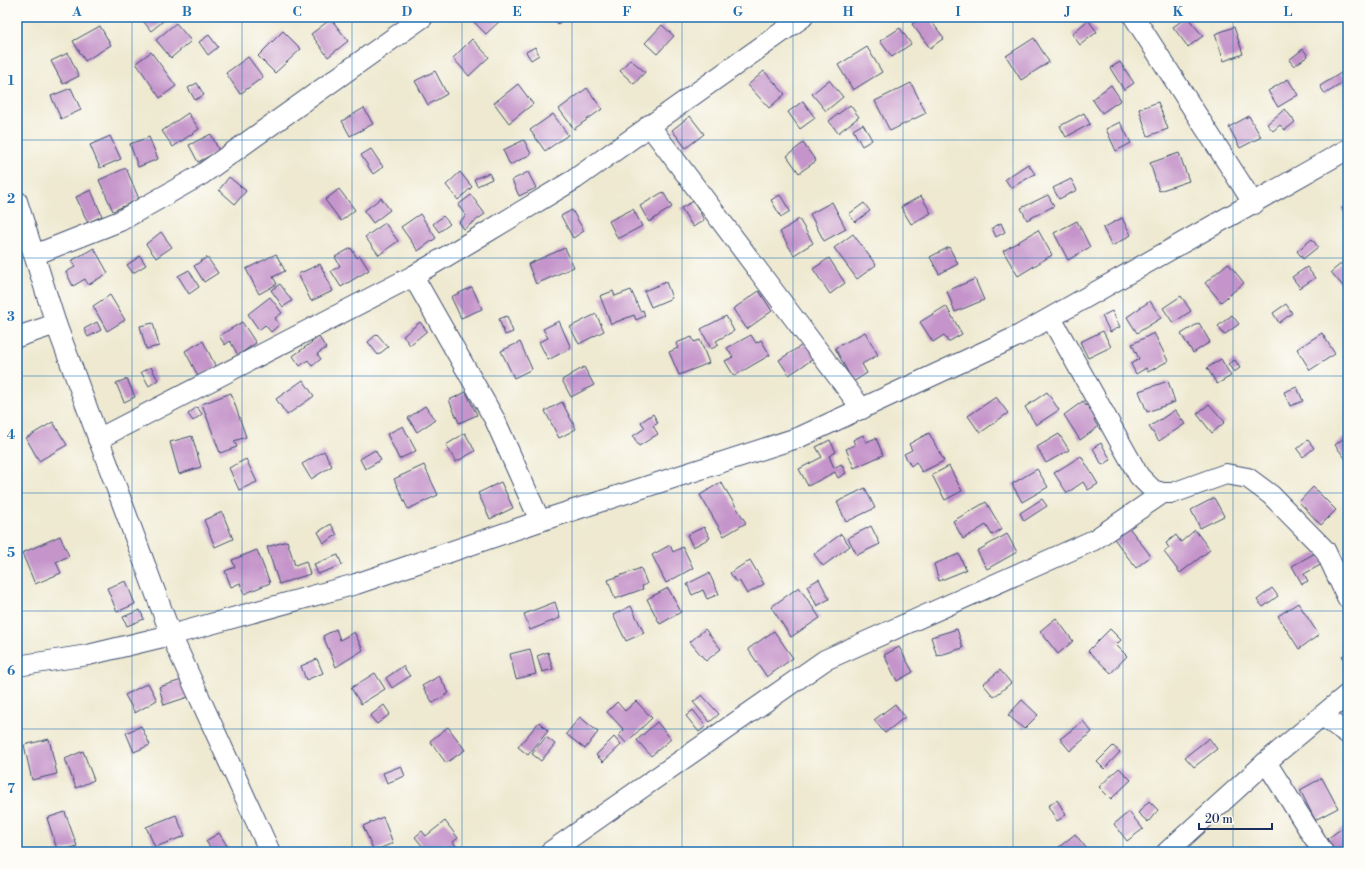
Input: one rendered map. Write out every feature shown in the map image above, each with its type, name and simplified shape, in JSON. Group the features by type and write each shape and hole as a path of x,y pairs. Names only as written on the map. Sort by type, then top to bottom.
{"street":[{"path":"34,255 120,221 201,174 423,17"},
{"path":"98,439 413,276 575,179 803,17"},
{"path":"1134,17 1254,204"},
{"path":"649,125 862,409"},
{"path":"17,666 88,655 171,635 356,584 540,521 800,437 1018,336 1254,204 1348,149"},
{"path":"17,201 56,324 171,635 270,852"},
{"path":"413,276 495,420 540,521"},
{"path":"1051,318 1139,476 1153,490 1163,493 1173,493 1226,474 1248,478 1271,495 1325,550 1348,599"},
{"path":"17,337 56,324"},
{"path":"550,852 825,660 1094,540 1163,493"},
{"path":"1167,852 1266,762 1348,694"},
{"path":"1322,716 1348,734"},
{"path":"1266,762 1323,852"}],"building":[{"path":"101,17 113,17 104,22"},
{"path":"140,17 168,17 151,31"},
{"path":"477,17 504,17 486,34 473,21"},
{"path":"552,17 566,17 558,24"},
{"path":"647,17 656,17 651,21"},
{"path":"922,17 928,17 944,38 930,48 912,24"},
{"path":"1187,17 1203,36 1188,47 1173,27"},
{"path":"331,19 348,41 328,57 311,34"},
{"path":"1088,20 1097,32 1080,45 1072,34"},
{"path":"176,23 191,41 171,58 156,40"},
{"path":"662,25 674,36 657,54 645,43"},
{"path":"100,26 111,45 85,61 73,41"},
{"path":"1234,27 1243,54 1224,61 1215,34"},
{"path":"900,28 911,44 892,57 880,41"},
{"path":"283,31 301,49 275,73 258,56"},
{"path":"209,35 218,47 208,55 199,42"},
{"path":"1034,38 1049,62 1021,80 1006,56"},
{"path":"472,39 489,57 469,76 453,58"},
{"path":"535,47 539,55 531,60 526,52"},
{"path":"867,47 882,72 853,90 838,65"},
{"path":"1303,49 1308,56 1294,66 1289,60"},
{"path":"151,52 176,86 160,98 136,63"},
{"path":"68,53 79,76 63,84 51,61"},
{"path":"248,57 263,77 240,94 226,73"},
{"path":"630,59 645,72 634,84 620,71"},
{"path":"1120,62 1134,83 1124,90 1110,68"},
{"path":"435,71 447,94 428,105 415,81"},
{"path":"764,71 785,94 769,108 748,85"},
{"path":"1341,73 1346,81 1325,94 1320,86"},
{"path":"1288,79 1298,95 1278,107 1268,91"},
{"path":"829,80 843,97 826,111 812,94"},
{"path":"197,83 204,95 195,100 188,88"},
{"path":"911,83 926,113 890,131 875,101"},
{"path":"518,84 533,104 509,123 494,103"},
{"path":"1111,85 1121,100 1102,113 1092,99"},
{"path":"71,88 81,110 61,119 51,96"},
{"path":"587,88 602,109 574,129 559,109"},
{"path":"803,101 815,118 800,129 788,112"},
{"path":"1158,102 1168,129 1148,136 1139,109"},
{"path":"850,105 859,117 838,133 829,121"},
{"path":"364,108 373,124 350,136 342,121"},
{"path":"1285,109 1295,122 1285,130 1280,125 1273,131 1267,124"},
{"path":"188,113 199,129 173,147 162,131"},
{"path":"1084,113 1090,124 1066,137 1060,126"},
{"path":"553,114 568,135 545,151 530,130"},
{"path":"690,116 704,134 686,148 672,130"},
{"path":"1249,116 1261,137 1240,148 1229,127"},
{"path":"1120,122 1131,143 1116,151 1106,129"},
{"path":"863,124 872,140 862,146 853,130"},
{"path":"211,134 219,151 198,162 189,145"},
{"path":"110,136 121,159 100,168 90,145"},
{"path":"149,137 158,159 138,167 130,144"},
{"path":"524,140 531,154 510,165 503,150"},
{"path":"803,143 816,161 799,173 787,156"},
{"path":"371,149 383,167 373,174 361,155"},
{"path":"1179,153 1189,181 1159,191 1150,163"},
{"path":"1028,164 1035,174 1011,188 1005,179"},
{"path":"126,168 139,199 113,211 99,180"},
{"path":"460,172 472,187 458,200 446,185"},
{"path":"528,172 536,188 519,196 512,180"},
{"path":"489,173 492,179 477,186 474,179"},
{"path":"229,177 246,191 235,204 219,190"},
{"path":"1071,179 1077,190 1059,199 1053,188"},
{"path":"339,189 355,210 341,221 325,200"},
{"path":"91,190 102,216 88,223 76,197"},
{"path":"663,192 672,207 649,222 640,206"},
{"path":"471,195 485,214 464,229 459,222 466,216 458,205"},
{"path":"780,195 790,211 781,217 771,200"},
{"path":"1048,195 1054,206 1027,220 1021,208"},
{"path":"921,196 931,213 911,224 901,207"},
{"path":"381,198 390,210 373,223 364,211"},
{"path":"694,201 704,220 693,227 681,208"},
{"path":"832,202 846,229 824,241 810,214"},
{"path":"864,203 870,211 855,222 849,214"},
{"path":"1348,205 1348,219 1342,208"},
{"path":"633,209 642,226 618,239 609,221"},
{"path":"572,210 584,231 573,238 561,216"},
{"path":"420,214 436,238 418,251 401,227"},
{"path":"443,216 450,224 439,232 433,224"},
{"path":"1122,218 1131,235 1112,246 1103,228"},
{"path":"799,219 813,243 794,255 780,232"},
{"path":"1077,221 1090,247 1068,260 1054,233"},
{"path":"385,223 398,241 379,255 365,237"},
{"path":"1001,223 1005,232 996,237 992,228"},
{"path":"1038,230 1052,255 1018,276 1003,251"},
{"path":"161,232 172,247 156,258 146,244"},
{"path":"853,234 876,265 857,279 834,248"},
{"path":"1312,239 1318,247 1303,259 1297,251"},
{"path":"949,247 958,264 939,274 930,257"},
{"path":"94,248 108,273 88,285 85,279 73,286 66,272 75,267 71,261"},
{"path":"351,248 357,258 360,256 369,270 341,287 331,271 340,266 335,257"},
{"path":"565,248 574,267 536,284 528,264"},
{"path":"276,254 285,271 273,277 277,284 259,294 246,269"},
{"path":"140,256 146,265 133,273 127,265"},
{"path":"207,257 218,273 204,282 194,266"},
{"path":"829,258 845,283 830,294 813,269"},
{"path":"1348,258 1348,290 1347,291 1331,272"},
{"path":"1228,263 1244,283 1221,302 1205,283"},
{"path":"320,264 333,291 311,301 298,274"},
{"path":"1307,267 1315,278 1300,288 1292,277"},
{"path":"189,270 199,287 189,294 178,276"},
{"path":"975,279 984,300 955,312 947,291"},
{"path":"666,282 672,298 651,307 644,291"},
{"path":"280,284 292,301 283,307 271,290"},
{"path":"472,287 482,309 461,318 451,297"},
{"path":"631,290 640,311 643,310 645,316 636,320 634,315 611,324 600,296 613,291 615,296"},
{"path":"759,291 772,311 747,329 733,309"},
{"path":"110,295 125,320 107,331 93,306"},
{"path":"1181,296 1191,311 1173,323 1163,308"},
{"path":"270,297 282,313 275,318 279,325 271,332 265,325 259,330 248,314"},
{"path":"1150,301 1161,318 1137,333 1127,317"},
{"path":"1286,304 1292,313 1279,323 1273,313"},
{"path":"946,306 962,334 948,342 944,335 933,342 920,322"},
{"path":"1112,311 1120,327 1110,332 1102,316"},
{"path":"596,314 604,331 579,344 570,327"},
{"path":"1232,315 1239,324 1224,335 1218,326"},
{"path":"507,316 513,332 505,335 499,319"},
{"path":"726,316 734,331 716,341 719,345 711,349 701,329"},
{"path":"559,321 571,348 548,360 539,342 548,338 543,329"},
{"path":"97,322 101,330 88,337 84,329"},
{"path":"242,322 256,343 238,355 230,341 225,345 219,336"},
{"path":"420,322 427,331 410,345 403,336"},
{"path":"153,323 159,346 146,349 140,326"},
{"path":"1199,323 1210,342 1193,353 1181,334"},
{"path":"1103,331 1111,347 1088,358 1080,342"},
{"path":"865,332 878,355 862,364 867,373 853,382 835,348"},
{"path":"1154,333 1168,361 1148,372 1146,368 1136,374 1131,364 1139,359 1132,344"},
{"path":"1322,333 1335,354 1310,370 1297,349"},
{"path":"377,334 388,347 378,355 368,342"},
{"path":"751,335 756,343 761,340 770,355 734,376 725,361 733,357 727,348"},
{"path":"319,337 326,348 317,354 321,359 312,366 308,360 300,366 293,356"},
{"path":"692,337 694,342 700,340 709,363 679,375 669,352 678,348 676,343"},
{"path":"203,341 216,367 198,376 185,351"},
{"path":"520,342 532,369 514,378 501,351"},
{"path":"807,342 816,357 789,375 779,360"},
{"path":"1221,359 1231,376 1217,384 1207,368"},
{"path":"1235,360 1240,368 1234,372 1228,364"},
{"path":"151,367 158,380 149,386 141,372"},
{"path":"584,367 594,385 571,397 562,380"},
{"path":"127,379 135,397 124,402 116,383"},
{"path":"303,380 314,396 287,415 276,399"},
{"path":"1168,381 1175,402 1147,412 1139,391"},
{"path":"1297,387 1303,401 1290,406 1284,392"},
{"path":"466,392 477,415 459,423 449,400"},
{"path":"1047,392 1059,410 1036,425 1025,407"},
{"path":"231,393 246,437 234,441 237,447 220,453 202,404"},
{"path":"996,397 1008,413 980,433 968,416"},
{"path":"1083,401 1086,406 1091,402 1100,415 1094,420 1098,427 1080,440 1064,415"},
{"path":"562,402 576,429 559,438 545,411"},
{"path":"1209,404 1225,422 1212,433 1197,414"},
{"path":"425,406 435,420 417,432 408,418"},
{"path":"197,407 202,414 193,421 188,414"},
{"path":"1175,410 1185,424 1159,441 1149,427"},
{"path":"653,414 658,423 653,426 658,434 639,446 633,436 645,428 641,422"},
{"path":"53,422 67,445 39,461 26,438"},
{"path":"403,426 416,451 399,459 387,434"},
{"path":"465,433 475,451 456,462 446,445"},
{"path":"929,433 944,461 922,472 916,462 911,466 904,454 912,450 909,444"},
{"path":"1059,434 1069,450 1046,463 1037,447"},
{"path":"863,435 866,442 876,438 883,455 854,468 846,449 855,445 853,440"},
{"path":"1348,435 1348,462 1335,445"},
{"path":"192,436 201,467 179,474 170,442"},
{"path":"830,440 836,452 829,456 834,468 841,464 846,473 838,478 835,472 808,486 799,469 822,457 816,447"},
{"path":"1308,440 1314,448 1303,457 1297,449"},
{"path":"1101,443 1111,460 1102,465 1093,448"},
{"path":"375,450 381,460 365,469 360,459"},
{"path":"324,451 332,466 311,479 302,464"},
{"path":"1081,456 1098,484 1088,490 1083,482 1067,493 1054,473"},
{"path":"246,459 257,482 239,490 229,468"},
{"path":"424,465 438,495 408,509 394,479"},
{"path":"949,466 962,491 945,500 932,475"},
{"path":"1037,469 1048,487 1022,502 1012,484"},
{"path":"501,482 513,508 490,519 478,493"},
{"path":"721,482 746,523 724,536 700,495"},
{"path":"1313,487 1336,510 1321,525 1299,502"},
{"path":"865,488 875,508 846,522 837,502"},
{"path":"1214,498 1224,516 1200,528 1191,510"},
{"path":"1042,499 1047,506 1024,521 1020,513"},
{"path":"986,502 1002,529 992,535 986,525 963,539 953,521"},
{"path":"222,512 233,539 215,547 204,520"},
{"path":"331,524 337,535 324,543 318,532"},
{"path":"1127,525 1151,556 1136,568 1112,536"},
{"path":"871,526 880,544 857,555 848,538"},
{"path":"704,527 710,538 693,547 687,535"},
{"path":"1195,530 1210,550 1180,573 1164,552 1169,548 1166,543 1176,535 1181,542"},
{"path":"841,534 850,546 823,566 814,554"},
{"path":"1007,534 1017,552 987,569 977,551"},
{"path":"60,536 69,556 56,562 61,573 35,584 22,553"},
{"path":"287,541 295,565 306,561 310,574 279,584 267,547"},
{"path":"670,545 673,552 683,547 693,568 666,583 652,555"},
{"path":"257,550 270,583 244,594 240,583 231,587 225,571 235,567 232,560"},
{"path":"1317,552 1324,563 1304,574 1308,581 1302,584 1292,566"},
{"path":"959,554 966,570 939,581 934,564"},
{"path":"338,555 342,565 318,574 314,564"},
{"path":"750,560 764,584 747,594 739,580 736,582 730,573"},
{"path":"641,568 647,584 642,586 643,589 615,599 608,580"},
{"path":"709,573 719,594 707,599 703,590 692,595 687,584"},
{"path":"819,579 829,599 817,606 807,586"},
{"path":"126,581 135,604 117,612 107,588"},
{"path":"799,587 820,618 791,637 771,607"},
{"path":"668,588 681,612 660,624 647,599"},
{"path":"1272,588 1278,596 1263,607 1257,600"},
{"path":"555,602 560,618 530,630 524,614"},
{"path":"1298,603 1319,635 1299,649 1278,616"},
{"path":"631,606 644,633 626,641 613,615"},
{"path":"140,610 144,619 127,626 123,617"},
{"path":"1056,618 1073,641 1058,654 1040,631"},
{"path":"336,629 340,640 354,632 363,650 336,667 323,636"},
{"path":"705,629 721,649 706,661 690,642"},
{"path":"957,629 963,648 937,656 931,637"},
{"path":"1110,629 1121,640 1116,645 1127,656 1111,673 1088,651"},
{"path":"774,631 793,658 767,677 748,649"},
{"path":"899,647 913,672 897,681 884,655"},
{"path":"530,649 536,674 516,679 510,654"},
{"path":"548,652 553,669 542,672 537,656"},
{"path":"1348,652 1348,664 1342,656"},
{"path":"317,659 323,673 306,680 301,666"},
{"path":"403,666 410,676 392,688 386,678"},
{"path":"1000,670 1011,683 994,697 983,684"},
{"path":"375,673 385,689 361,704 351,688"},
{"path":"439,676 449,693 433,703 422,686"},
{"path":"182,680 188,697 164,705 159,687"},
{"path":"148,683 157,700 135,713 125,695"},
{"path":"702,695 719,714 710,722 693,702"},
{"path":"1022,700 1038,715 1024,729 1008,715"},
{"path":"636,701 652,718 626,743 619,735 624,730 607,712 617,702 625,711"},
{"path":"895,704 905,717 885,733 874,720"},
{"path":"384,705 390,714 377,724 370,716"},
{"path":"693,710 706,726 699,732 686,716"},
{"path":"580,717 598,732 585,749 566,734"},
{"path":"1083,721 1092,732 1070,751 1060,739"},
{"path":"539,722 548,731 528,755 518,747"},
{"path":"657,722 671,739 651,756 637,740"},
{"path":"141,726 150,745 134,752 126,733"},
{"path":"448,727 465,750 446,763 430,741"},
{"path":"546,737 555,744 541,761 532,754"},
{"path":"614,737 621,745 603,762 596,755"},
{"path":"1209,738 1217,749 1194,767 1185,757"},
{"path":"49,739 57,774 32,780 24,745"},
{"path":"1113,746 1120,752 1104,769 1097,762"},
{"path":"83,751 94,780 76,788 65,759"},
{"path":"401,766 405,776 387,783 383,773"},
{"path":"1119,768 1131,780 1111,799 1099,787"},
{"path":"1322,778 1338,808 1315,820 1300,790"},
{"path":"1057,800 1066,815 1057,821 1048,806"},
{"path":"1149,801 1158,810 1148,822 1138,813"},
{"path":"65,812 77,846 58,852 47,818"},
{"path":"1129,812 1143,829 1127,841 1114,824"},
{"path":"176,815 185,836 155,847 146,827"},
{"path":"383,817 393,843 374,851 363,826"},
{"path":"445,821 458,838 453,842 458,849 455,852 427,852 415,837 422,831 426,836"},
{"path":"1348,824 1348,852 1326,852 1320,844"},
{"path":"219,833 231,852 213,852 206,841"},
{"path":"1075,834 1087,849 1083,852 1053,852"},
{"path":"77,849 78,852 68,852"}]}
